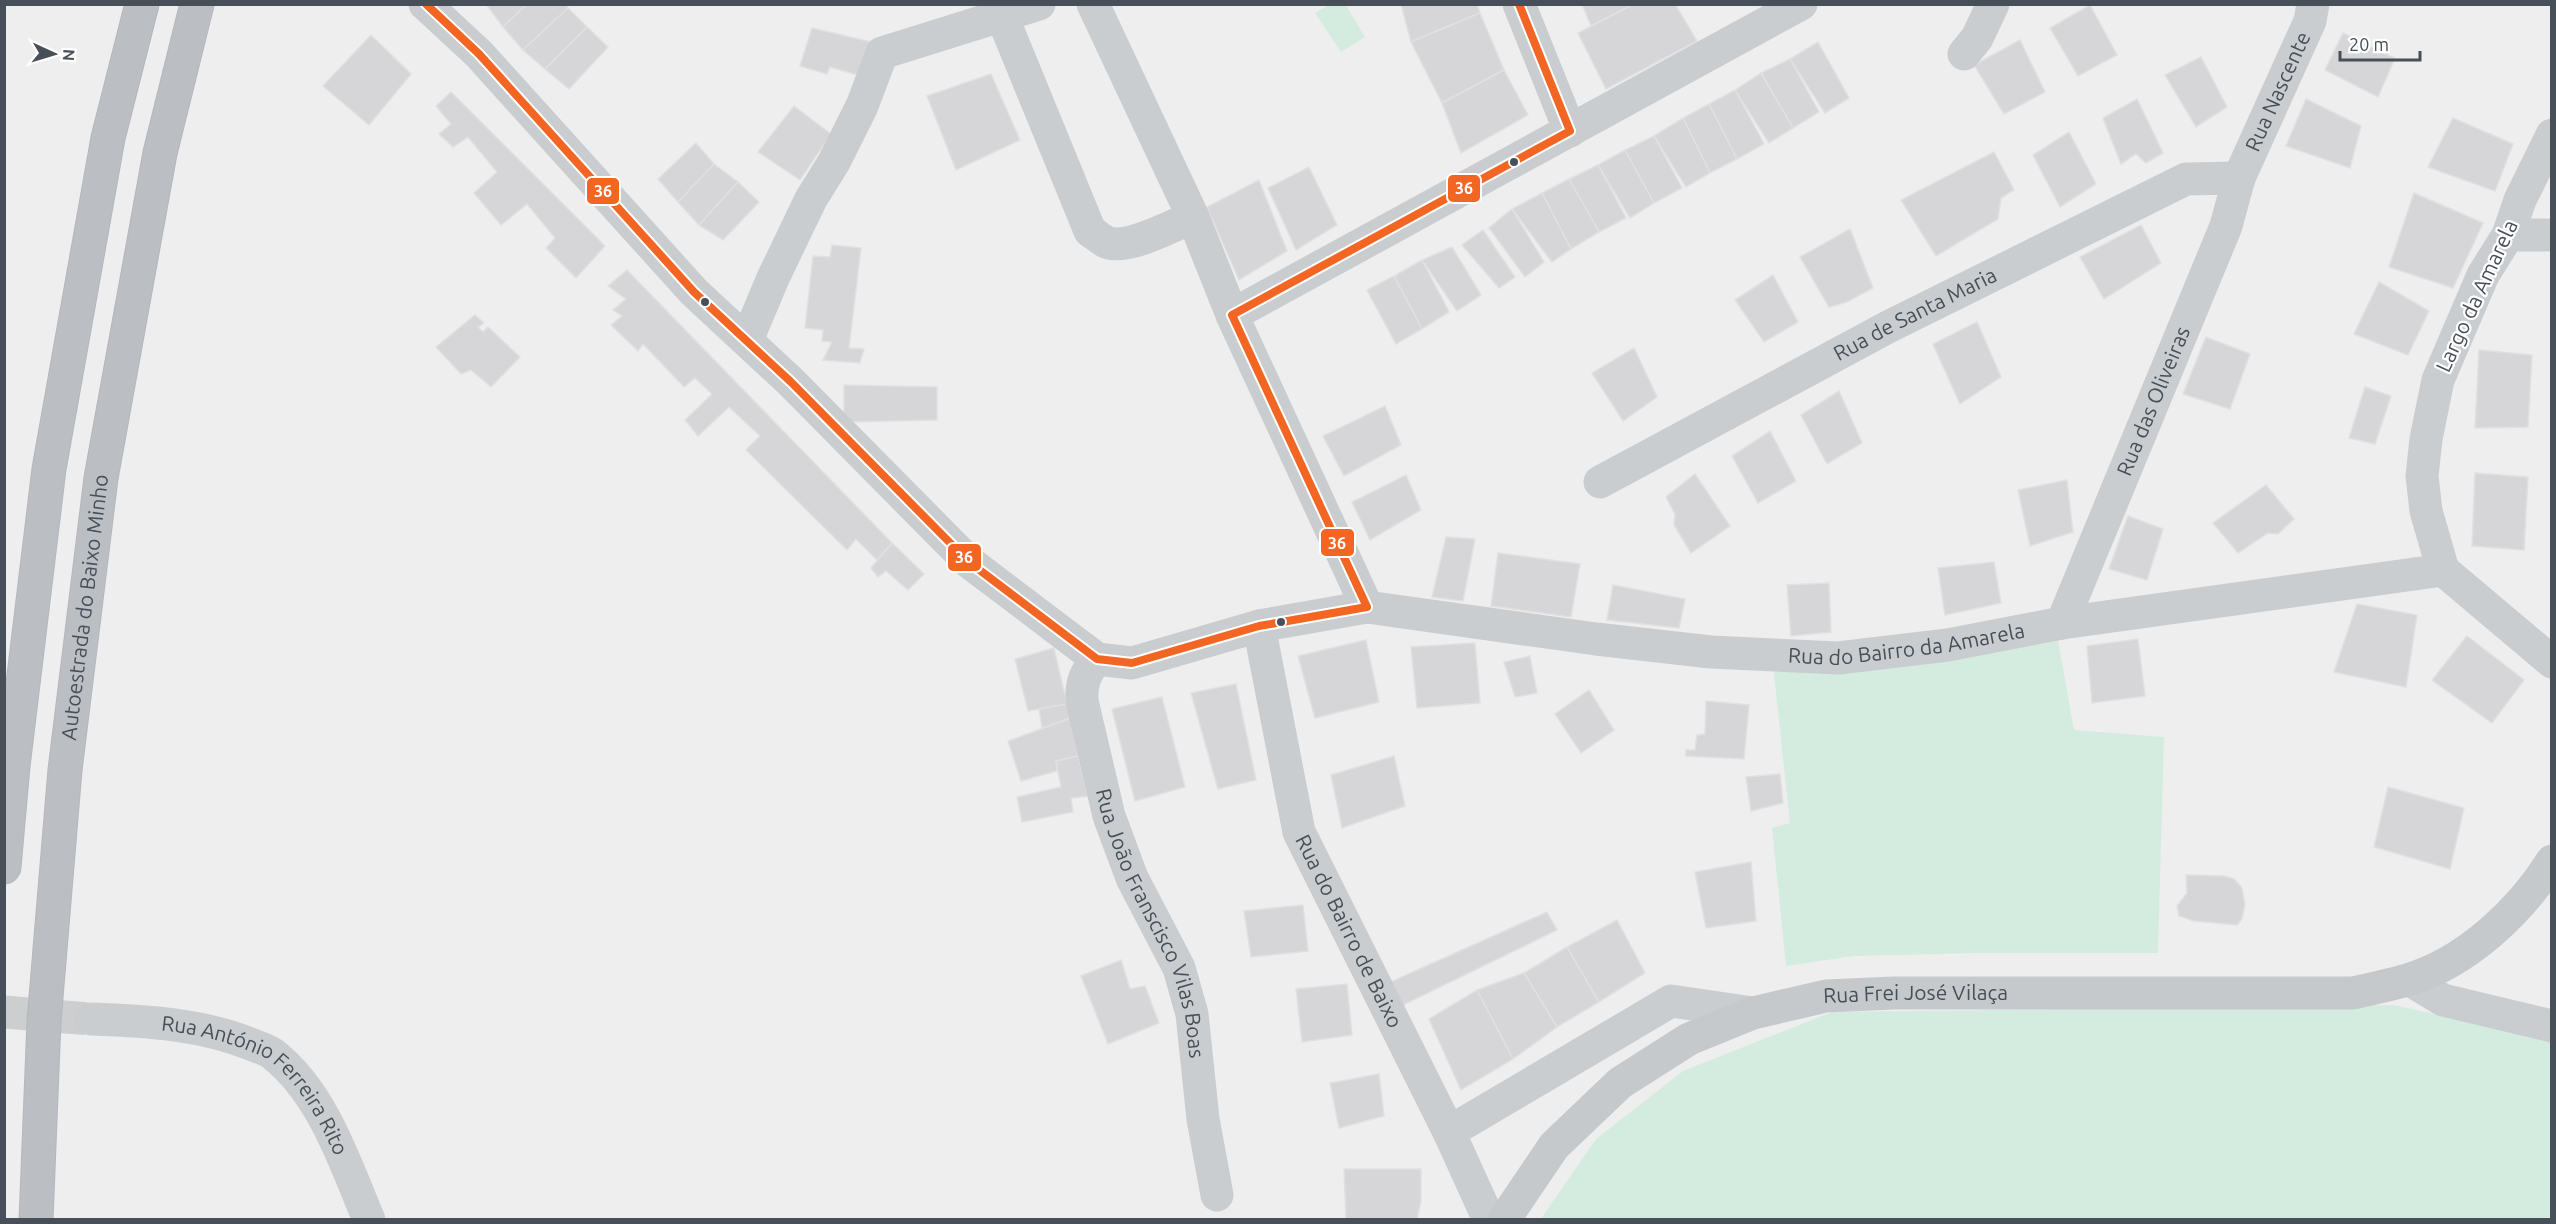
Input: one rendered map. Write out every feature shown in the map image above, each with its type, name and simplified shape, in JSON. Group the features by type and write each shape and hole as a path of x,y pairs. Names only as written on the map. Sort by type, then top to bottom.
{"highway":[{"path":"4,867 13,766 49,469 108,138 142,4"},
{"name":"Autoestrada do Baixo Minho","path":"36,1220 44,1021 64,782 101,478 160,153 197,4"}],"main road":[{"name":"Rua Frei José Vilaça","path":"1504,1220 1554,1146 1620,1083 1689,1039 1753,1012 1826,996 1894,993 2353,993 2410,980 2448,962 2495,930 2535,888 2552,861"}],"street":[{"path":"425,4 479,54 694,292 791,382 969,562 1097,658"},
{"path":"747,340 773,278 811,199 834,162 862,106 882,53 1039,4"},
{"path":"1093,4 1192,217 1232,315 1367,607"},
{"path":"1519,4 1570,130"},
{"path":"1232,315 1802,4"},
{"path":"1964,54 1977,38 1993,4"},
{"name":"Rua Nascente","path":"2240,178 2310,21 2313,4"},
{"path":"1002,16 1090,231 1107,242 1134,241 1192,217"},
{"name":"Largo da Amarela","path":"2443,570 2426,511 2422,476 2431,410 2438,380 2483,275 2508,235 2520,200 2552,135"},
{"name":"Rua de Santa Maria","path":"1600,482 1888,327 2186,180 2240,178"},
{"name":"Rua das Oliveiras","path":"2062,623 2226,226 2240,178"},
{"path":"2508,235 2552,235"},
{"path":"2443,570 2552,662"},
{"name":"Rua do Bairro da Amarela","path":"1097,658 1132,663 1259,626 1367,607 1699,651 1838,658 1948,645 2062,623 2443,570"},
{"name":"Rua do Bairro de Baixo","path":"1259,626 1299,832 1449,1132 1489,1220"},
{"name":"Rua João Franscisco Vilas Boas","path":"1097,658 1085,673 1082,701 1109,816 1132,878 1179,968 1192,1014 1203,1119 1217,1196"},
{"path":"2410,980 2443,1000 2552,1026"},
{"path":"1449,1132 1671,1001 1753,1012"},
{"name":"Rua António Ferreira Rito","path":"92,1019 155,1022 196,1028 233,1037 272,1053 305,1085 335,1142 369,1220"}],"green space":[{"path":"1329,5 1346,5 1365,37 1341,52 1315,13"},
{"path":"2056,629 2074,730 2164,737 2158,953 1854,956 1786,966 1772,828 1790,823 1773,665"},
{"path":"2394,1005 2551,1040 2551,1219 1540,1220 1596,1139 1683,1071 1832,1012"}],"building":[{"path":"486,4 527,4 503,27"},
{"path":"527,4 566,4 568,8 523,50 503,27"},
{"path":"1401,4 1477,4 1480,13 1411,42"},
{"path":"1582,4 1634,4 1591,26"},
{"path":"1634,4 1675,4 1697,41 1606,89 1578,33"},
{"path":"2090,5 2117,55 2078,76 2050,28"},
{"path":"568,8 587,27 545,69 523,50"},
{"path":"1480,13 1504,70 1442,103 1411,42"},
{"path":"587,27 608,47 569,89 545,69"},
{"path":"812,28 872,42 865,77 830,67 827,74 800,66"},
{"path":"2343,33 2395,58 2378,97 2325,70"},
{"path":"371,35 411,74 369,125 323,86"},
{"path":"2020,40 2045,92 2004,114 1974,65"},
{"path":"1818,42 1849,98 1825,113 1790,59"},
{"path":"2201,57 2227,107 2196,127 2165,75"},
{"path":"1790,59 1819,112 1793,128 1761,73"},
{"path":"1504,70 1528,115 1461,153 1442,103"},
{"path":"1761,73 1793,128 1769,143 1735,90"},
{"path":"991,74 1020,140 956,170 927,96"},
{"path":"1735,90 1764,144 1737,159 1709,104"},
{"path":"451,92 605,246 576,278 546,248 555,238 527,204 501,225 474,193 497,172 468,137 453,147 439,134 451,124 436,106"},
{"path":"2137,99 2163,153 2146,163 2136,154 2121,164 2103,118"},
{"path":"2306,99 2361,126 2350,168 2286,146"},
{"path":"1709,104 1737,159 1710,173 1683,118"},
{"path":"794,106 831,134 800,180 758,152"},
{"path":"1683,118 1710,173 1686,187 1654,136"},
{"path":"2453,118 2513,144 2495,191 2428,167"},
{"path":"2069,132 2096,184 2060,207 2033,155"},
{"path":"1654,136 1682,188 1654,203 1625,150"},
{"path":"696,143 714,164 678,202 658,179"},
{"path":"1625,150 1654,203 1630,218 1598,165"},
{"path":"1994,152 2014,190 2001,198 1998,219 1936,256 1901,200"},
{"path":"714,164 738,182 699,225 678,202"},
{"path":"1598,165 1626,218 1599,232 1569,179"},
{"path":"1309,167 1337,225 1296,250 1268,188"},
{"path":"1569,179 1599,232 1571,249 1542,193"},
{"path":"1259,180 1287,251 1239,280 1207,207"},
{"path":"738,182 759,202 723,240 699,225"},
{"path":"1542,193 1571,249 1552,262 1512,209"},
{"path":"2414,193 2483,223 2453,288 2389,267"},
{"path":"1512,209 1544,262 1525,277 1489,228"},
{"path":"2141,225 2161,263 2104,299 2080,257"},
{"path":"1850,229 1873,288 1847,302 1829,307 1800,257"},
{"path":"1483,230 1515,277 1499,288 1462,245"},
{"path":"832,245 861,248 849,348 864,349 860,363 823,360 832,342 822,341 823,330 805,328 813,256 830,257"},
{"path":"1452,247 1481,295 1457,311 1422,260"},
{"path":"1422,260 1449,312 1422,329 1394,276"},
{"path":"627,270 892,543 877,560 856,539 847,550 746,450 760,436 729,407 698,436 685,420 712,394 695,378 684,387 643,344 638,351 611,325 622,316 613,310 626,299 608,286"},
{"path":"1773,275 1798,322 1764,342 1735,300"},
{"path":"1394,276 1422,329 1396,344 1367,290"},
{"path":"2379,282 2429,311 2408,355 2354,334"},
{"path":"475,315 484,323 478,327 483,332 488,327 520,357 491,387 471,370 461,374 436,347"},
{"path":"1977,322 2001,377 1960,404 1933,344"},
{"path":"2206,337 2250,354 2230,409 2183,394"},
{"path":"1634,348 1657,397 1623,421 1592,373"},
{"path":"2479,350 2532,355 2528,427 2475,428"},
{"path":"844,385 937,387 937,420 844,422"},
{"path":"2365,387 2391,396 2375,444 2349,438"},
{"path":"1839,391 1862,443 1827,464 1801,415"},
{"path":"1385,406 1401,445 1344,476 1323,436"},
{"path":"1770,431 1796,481 1758,503 1732,456"},
{"path":"2475,473 2528,477 2524,550 2472,546"},
{"path":"1695,474 1730,526 1691,553 1674,525 1675,514 1666,497"},
{"path":"1406,475 1421,510 1370,540 1352,502"},
{"path":"2067,480 2073,532 2030,546 2018,490"},
{"path":"2266,485 2294,519 2278,534 2268,533 2238,553 2213,523"},
{"path":"2128,516 2163,529 2147,580 2109,569"},
{"path":"1446,537 1475,539 1463,601 1432,597"},
{"path":"892,543 924,574 908,590 886,571 878,577 871,568"},
{"path":"1498,553 1580,564 1571,617 1491,606"},
{"path":"1994,562 2001,603 1945,615 1938,568"},
{"path":"1829,583 1831,632 1791,636 1787,585"},
{"path":"1613,585 1685,599 1679,628 1607,620"},
{"path":"2357,604 2417,615 2406,687 2334,672"},
{"path":"2467,636 2524,680 2492,723 2432,680"},
{"path":"2138,639 2145,696 2092,703 2087,646"},
{"path":"1366,640 1379,702 1315,718 1298,656"},
{"path":"1475,643 1480,703 1417,708 1411,647"},
{"path":"1054,648 1067,704 1028,711 1015,659"},
{"path":"1530,656 1537,693 1515,697 1504,662"},
{"path":"1236,684 1256,780 1218,789 1191,693"},
{"path":"1589,690 1614,730 1581,753 1555,714"},
{"path":"1162,697 1185,787 1135,801 1112,709"},
{"path":"1706,701 1749,705 1744,759 1686,756 1686,750 1695,750 1697,735 1705,734"},
{"path":"1067,704 1071,718 1042,728 1039,709"},
{"path":"1071,718 1078,756 1056,761 1057,771 1021,781 1008,741"},
{"path":"1078,756 1088,796 1071,798 1073,812 1022,822 1017,797 1061,787 1056,761"},
{"path":"1394,756 1405,806 1342,828 1331,775"},
{"path":"1780,774 1783,803 1751,811 1746,777"},
{"path":"2388,787 2464,808 2450,869 2374,847"},
{"path":"1751,862 1756,921 1706,928 1695,872"},
{"path":"2186,875 2225,876 2234,879 2242,888 2245,905 2242,919 2237,925 2194,921 2179,916 2177,906 2187,893"},
{"path":"1303,905 1308,951 1251,957 1244,911"},
{"path":"1547,912 1557,930 1401,1006 1388,983"},
{"path":"1617,920 1645,973 1599,1002 1567,947"},
{"path":"1567,947 1599,1002 1557,1027 1524,973"},
{"path":"1121,960 1130,989 1145,986 1159,1023 1108,1044 1081,976"},
{"path":"1524,973 1557,1027 1513,1059 1477,990"},
{"path":"1347,984 1352,1035 1302,1042 1296,989"},
{"path":"1477,990 1513,1059 1461,1090 1429,1019"},
{"path":"1379,1074 1384,1116 1339,1128 1330,1083"},
{"path":"1344,1169 1421,1169 1421,1201 1417,1220 1346,1220"}],"tunnel":[{"path":"4,1012 91,1019"}],"transit line":[{"name":"36","path":"426,4 479,54 694,292 791,382 969,562 1097,659 1132,663 1259,626 1367,607 1232,315 1570,131 1519,4"}]}
